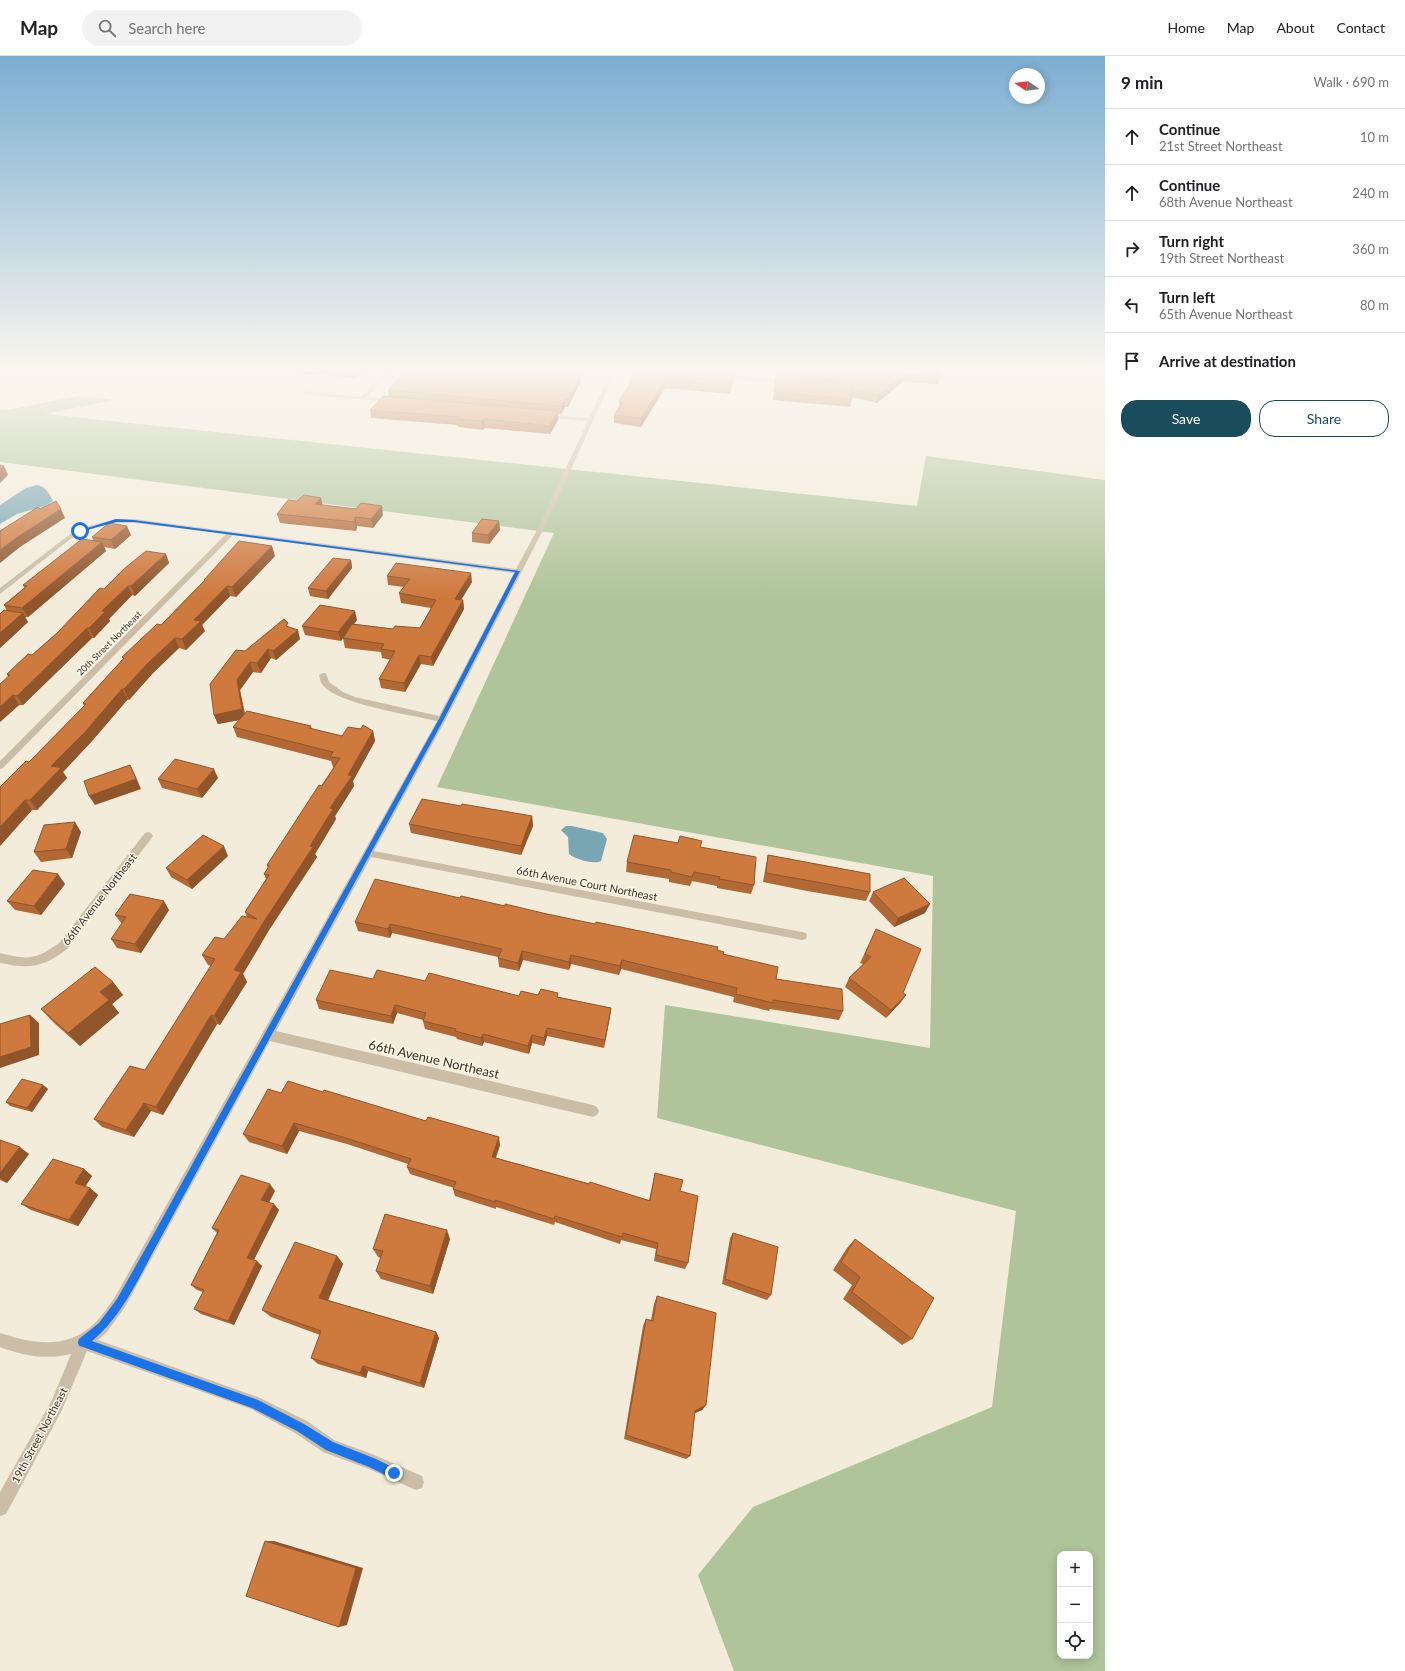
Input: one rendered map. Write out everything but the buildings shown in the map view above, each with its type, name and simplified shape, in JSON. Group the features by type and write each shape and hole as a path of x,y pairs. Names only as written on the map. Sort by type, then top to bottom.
{"street":[{"name":"19th Street Northeast","path":"0,1508 57,1404 83,1342 102,1327 120,1302 442,719 542,525 579,446"},
{"path":"0,592 71,536 91,527 116,521 134,521 231,533 518,571"},
{"name":"20th Street Northeast","path":"0,766 231,533"},
{"path":"323,675 325,683 340,694 353,699 442,719"},
{"name":"66th Avenue Northeast","path":"0,958 29,963 38,962 53,954 63,946 148,836"},
{"name":"66th Avenue Court Northeast","path":"367,853 802,936"},
{"name":"66th Avenue Northeast","path":"268,1035 593,1111"},
{"path":"0,1340 15,1346 48,1352 67,1349 83,1342 255,1403 301,1427 330,1446 372,1462 416,1482"}],"green space":[{"path":"0,446 352,446 917,506 926,456 1105,480 1105,1671 734,1671 698,1575 753,1507 992,1407 1016,1211 657,1118 665,1005 930,1048 933,876 437,787 554,533 0,462"}],"water":[{"path":"37,485 49,493 53,501 45,506 17,514 0,524 0,505 26,488"},
{"path":"566,826 603,833 607,839 601,861 585,861 569,854 568,837 561,830"}],"route":[{"path":"80,531 91,527 125,520 518,571 442,719 150,1249 120,1302 102,1327 83,1342 255,1403 301,1427 330,1446 372,1462 394,1473"}]}
